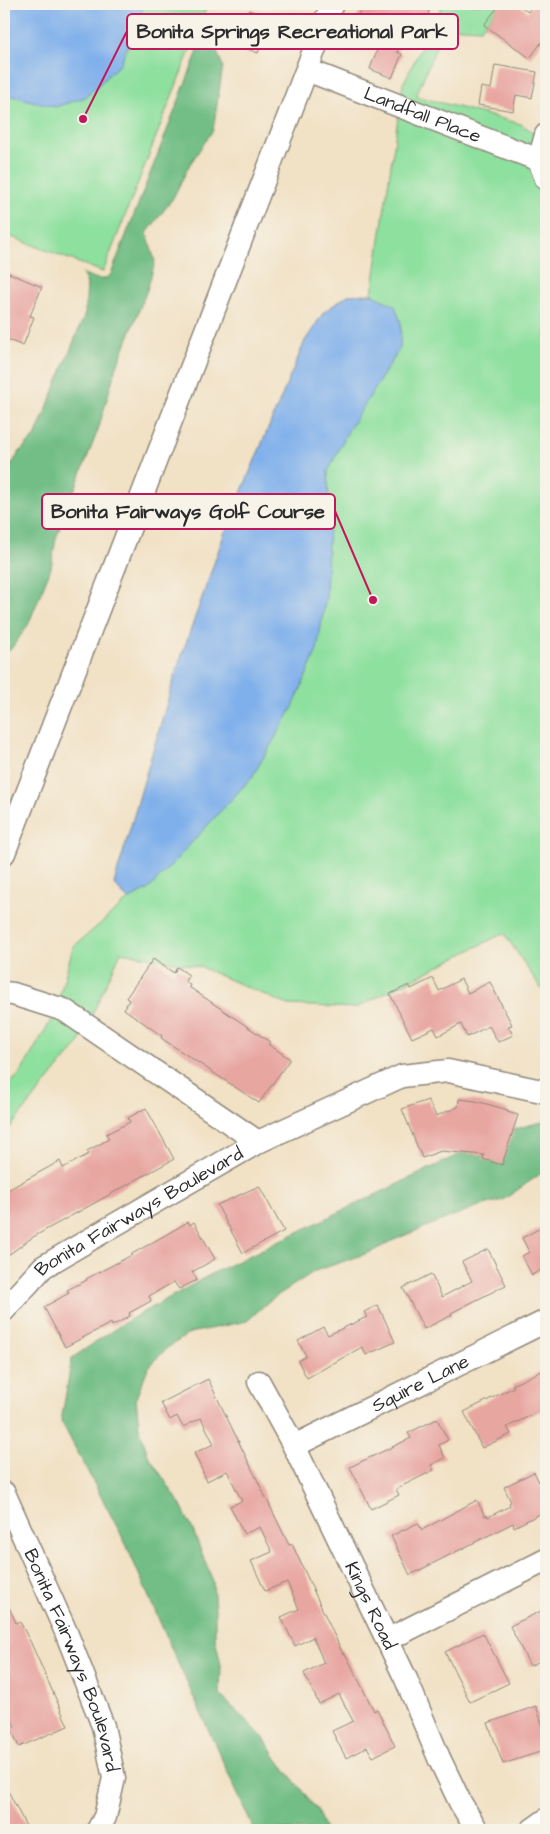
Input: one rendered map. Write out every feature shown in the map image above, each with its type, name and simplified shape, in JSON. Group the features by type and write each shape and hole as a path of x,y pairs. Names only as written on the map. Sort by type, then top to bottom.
{"street":[{"path":"4,854 332,4"},
{"name":"Landfall Place","path":"307,70 542,169"},
{"path":"542,169 546,135"},
{"name":"Bonita Fairways Boulevard","path":"4,993 64,1010 258,1142"},
{"name":"Bonita Fairways Boulevard","path":"4,1310 43,1267 258,1142 402,1076 448,1071 546,1092"},
{"name":"Squire Lane","path":"294,1446 546,1321"},
{"name":"Kings Road","path":"259,1382 294,1446 406,1679 439,1758 460,1802 477,1830"},
{"name":"Bonita Fairways Boulevard","path":"4,1493 66,1632 103,1726 114,1778 105,1817 98,1830"},
{"path":"387,1640 546,1560"},
{"path":"532,1830 546,1820"}],"green space":[{"path":"4,4 208,4 103,272 4,234"},
{"path":"443,4 500,4 481,29 444,27 416,96 521,124 546,141 546,996 504,933 356,1008 288,1005 200,967 121,952 79,1043 4,1135 4,1088 20,1074 55,1013 73,947 128,900 114,884 176,672 226,529 305,341 324,312 348,295 372,294 403,84"},
{"path":"205,33 213,43 223,66 213,130 190,164 173,198 147,233 155,262 147,290 115,371 98,430 56,538 51,568 28,625 11,649 4,655 4,476 21,450 35,437 85,314 87,284 82,273 101,279 111,274"},
{"path":"546,1121 546,1170 503,1200 476,1207 398,1238 371,1252 315,1271 269,1301 247,1321 190,1333 167,1348 148,1368 136,1398 139,1427 148,1455 179,1502 192,1528 213,1581 215,1638 221,1665 220,1695 263,1737 278,1760 317,1810 325,1830 254,1830 124,1540 61,1421 72,1358 122,1324 217,1271 510,1130"}],"water":[{"path":"4,4 145,4 120,64 86,97 55,107 4,94"},
{"path":"372,294 395,306 401,323 400,348 348,431 328,471 329,522 326,596 317,650 293,707 252,777 148,890 128,900 114,884 176,672 226,529 305,341 324,312 348,295"}],"building":[{"path":"374,4 432,4 424,24 410,18 397,52 402,54 392,78 370,69 380,42 352,31 361,8 370,12"},
{"path":"500,4 518,4 528,12 534,4 546,4 546,36 530,58 484,25"},
{"path":"249,10 270,17 268,21 285,27 279,42 264,37 258,53 236,45"},
{"path":"495,65 537,72 532,98 516,95 513,111 478,105 481,87 491,89"},
{"path":"4,271 42,287 30,316 34,317 23,346 4,338"},
{"path":"153,959 174,973 177,967 189,975 185,981 190,985 189,987 270,1042 268,1044 290,1059 259,1103 161,1038 162,1036 124,1009 129,1000 126,998"},
{"path":"433,978 439,991 461,979 468,993 490,982 512,1025 508,1026 513,1035 498,1042 489,1026 467,1037 461,1024 438,1036 434,1028 412,1038 390,994 409,985 411,989"},
{"path":"459,1099 476,1101 508,1110 507,1112 518,1115 502,1165 483,1159 484,1155 441,1151 422,1158 402,1109 428,1100 436,1116 458,1107"},
{"path":"146,1108 174,1159 33,1237 4,1258 4,1192 60,1161 63,1168 89,1154 87,1151 109,1139 106,1134 130,1122 128,1118"},
{"path":"259,1186 284,1231 243,1253 217,1205"},
{"path":"188,1222 190,1225 194,1222 215,1259 192,1272 197,1280 179,1289 174,1282 149,1296 151,1301 129,1313 130,1316 112,1326 111,1323 65,1347 44,1307 69,1293 67,1290"},
{"path":"546,1225 546,1267 532,1275 522,1256 529,1252 522,1238"},
{"path":"488,1249 506,1285 424,1329 403,1288 431,1274 442,1297 472,1281 462,1262"},
{"path":"378,1305 395,1342 366,1355 362,1347 307,1378 298,1361 306,1356 298,1341 323,1327 328,1335 367,1317 364,1312"},
{"path":"546,1369 546,1408 507,1427 511,1434 482,1448 464,1412 514,1387 512,1385"},
{"path":"208,1379 289,1545 292,1544 343,1654 345,1653 374,1711 377,1709 395,1746 373,1757 367,1747 346,1758 332,1731 353,1721 339,1694 319,1704 304,1673 324,1663 313,1637 295,1646 281,1617 299,1609 287,1582 265,1591 251,1561 272,1552 260,1527 244,1534 230,1506 242,1501 227,1471 207,1481 194,1453 214,1444 201,1418 183,1427 177,1416 170,1420 161,1403"},
{"path":"437,1419 448,1440 439,1445 445,1458 431,1465 434,1470 396,1489 399,1495 371,1509 350,1467 411,1438 408,1433"},
{"path":"534,1472 546,1496 546,1511 514,1527 513,1523 410,1575 391,1536 418,1523 422,1530 477,1500 485,1516 487,1515 488,1517 510,1506 509,1503 511,1502 504,1487"},
{"path":"4,1596 16,1623 20,1622 31,1643 68,1726 19,1747 11,1728 15,1727 4,1702"},
{"path":"541,1611 546,1622 546,1658 530,1666 510,1626"},
{"path":"483,1633 509,1683 470,1702 445,1652"},
{"path":"536,1706 546,1735 546,1750 503,1764 488,1723"},
{"path":"4,1783 28,1830 4,1830"}],"place":[{"name":"Bonita Springs Recreational Park","path":"83,119"},
{"name":"Bonita Fairways Golf Course","path":"373,600"}]}
